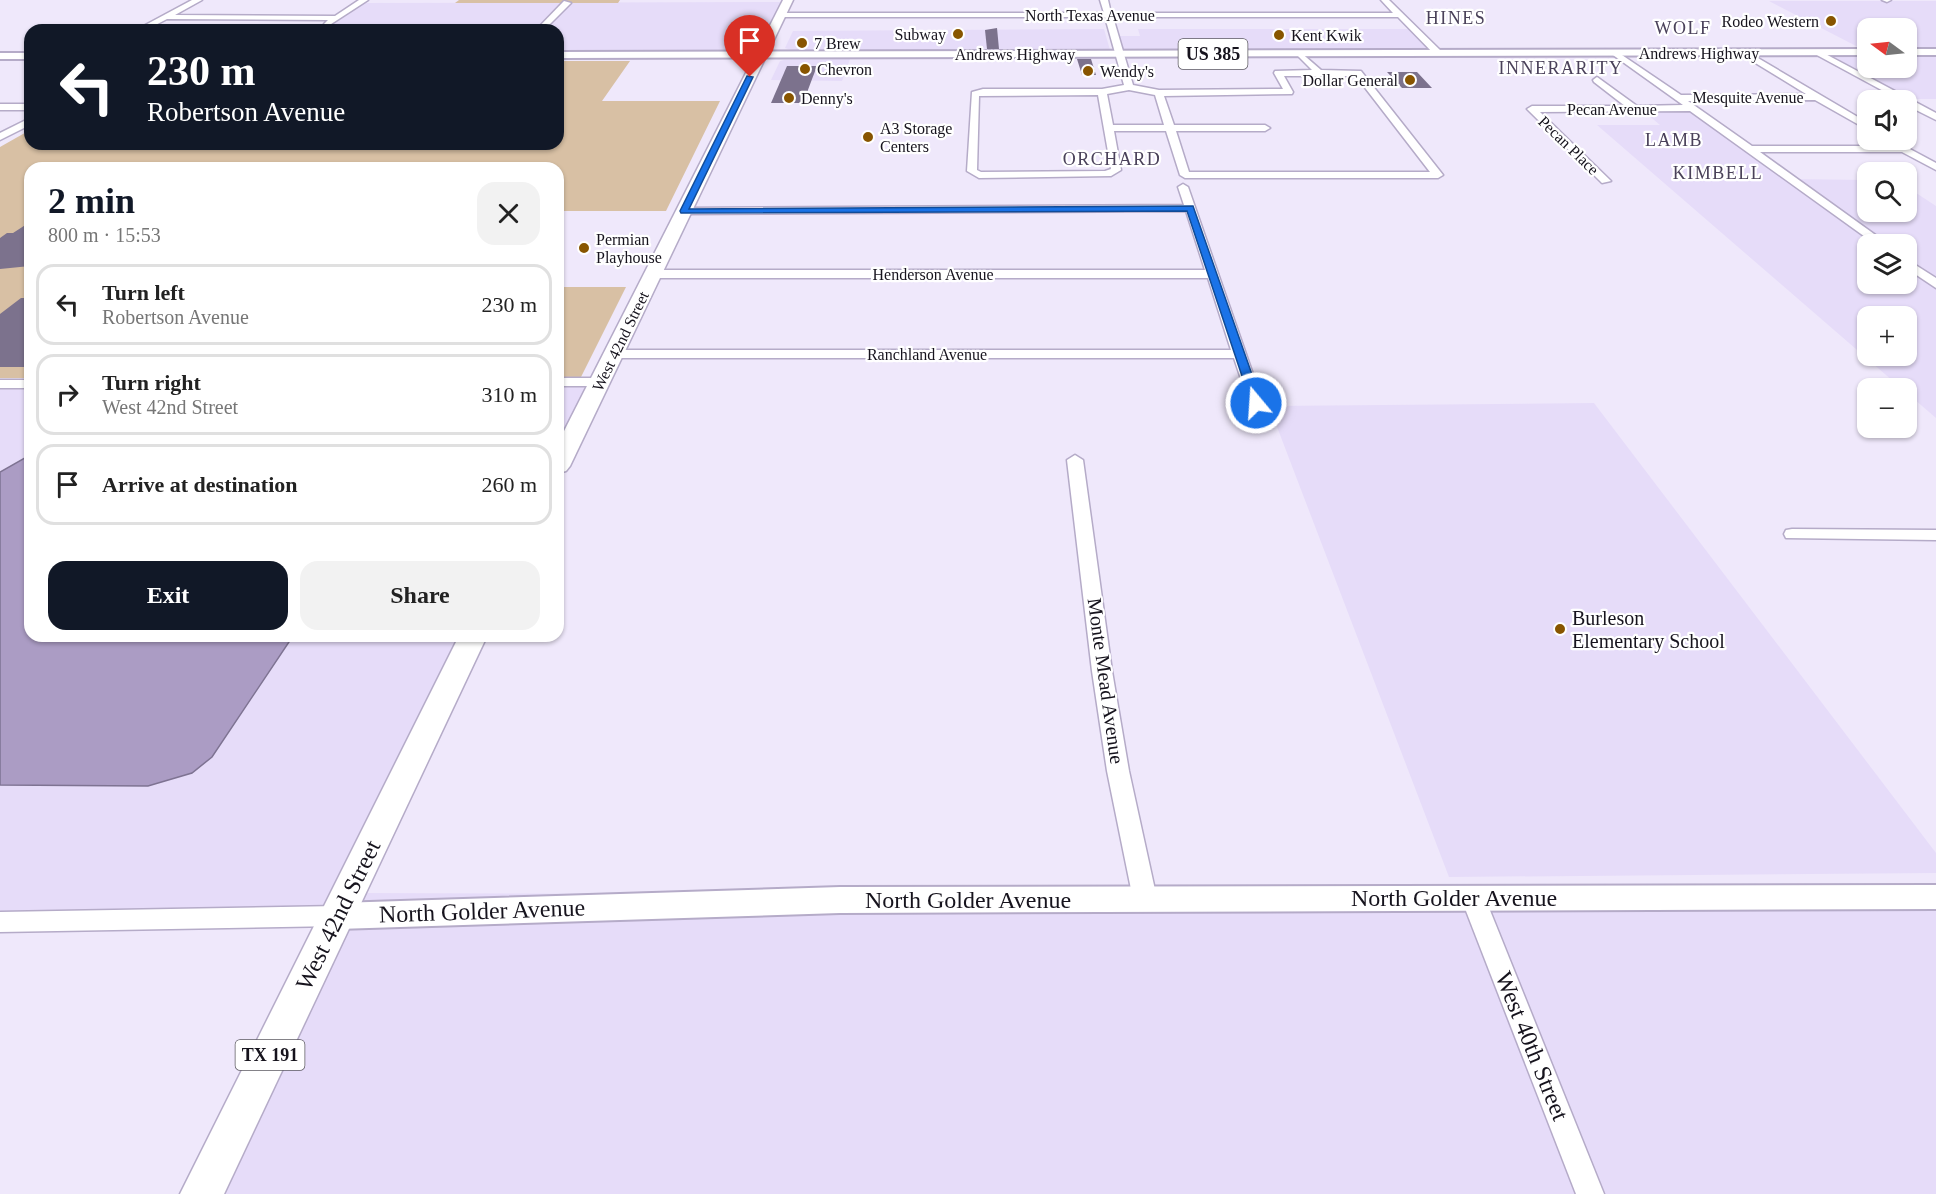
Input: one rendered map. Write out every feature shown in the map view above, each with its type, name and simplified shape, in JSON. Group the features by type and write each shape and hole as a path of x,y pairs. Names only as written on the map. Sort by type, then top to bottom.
{"highway":[{"name":"West 42nd Street","path":"564,454 788,0"},
{"name":"West 42nd Street","path":"202,1194 470,642"}],"main road":[{"name":"Andrews Highway","path":"564,55 1302,56 1438,53 1857,52"},
{"path":"1917,52 1936,52"},
{"path":"0,56 24,56"},
{"name":"North Golder Avenue","path":"338,916 840,900 1936,897"}],"street":[{"path":"151,24 198,0"},
{"path":"328,24 364,0"},
{"path":"1104,0 1129,87"},
{"path":"1385,0 1438,53"},
{"path":"546,24 567,3"},
{"name":"North Texas Avenue","path":"780,15 1399,15"},
{"path":"164,17 337,18"},
{"path":"1743,52 1857,120"},
{"path":"1818,52 1886,90"},
{"path":"1616,53 1868,234"},
{"path":"1302,56 1312,63 1319,73"},
{"path":"1302,56 1302,64 1308,73"},
{"path":"1102,92 1116,171 1107,174 979,175 972,171 975,94 983,92 1102,92 1129,87 1159,93 1289,92 1278,73 1358,73 1438,175 1185,175 1159,93"},
{"path":"1597,80 1634,108"},
{"name":"Mesquite Avenue","path":"1678,98 1818,97"},
{"path":"0,107 24,107"},
{"path":"1917,107 1936,117"},
{"name":"Pecan Avenue","path":"1532,109 1693,108"},
{"name":"Pecan Place","path":"1532,109 1606,181"},
{"path":"0,137 24,124"},
{"path":"1108,128 1265,128"},
{"path":"1749,149 1857,149"},
{"path":"1906,150 1936,167"},
{"path":"1183,187 1256,403"},
{"path":"684,211 1190,208"},
{"path":"1917,270 1936,284"},
{"name":"Henderson Avenue","path":"653,274 1213,274"},
{"name":"Ranchland Avenue","path":"614,354 1240,354"},
{"path":"564,382 600,382"},
{"path":"0,384 24,384"},
{"name":"Monte Mead Avenue","path":"1075,460 1118,771 1145,899"},
{"path":"1792,534 1936,535"},
{"name":"West 40th Street","path":"1473,898 1590,1194"},
{"name":"North Golder Avenue","path":"0,921 338,916"}],"shaded area":[{"path":"459,0 620,0 618,3 455,3"},
{"path":"1769,1 1936,1 1936,47 1917,47 1917,18 1857,18 1857,46"},
{"path":"787,2 761,55 564,55 564,24 328,24 360,3"},
{"path":"1104,29 1110,50 791,50 785,48 793,31"},
{"path":"1138,29 1414,29 1438,53 1120,54 1114,36 1140,36"},
{"path":"1834,57 1857,57 1857,70"},
{"path":"1917,57 1936,57 1936,99 1917,99 1917,90 1894,90 1872,78 1917,78"},
{"path":"850,59 842,81 771,80 780,61"},
{"path":"564,61 630,61 602,101 720,101 666,211 564,211 564,162 24,162 24,378 0,378 0,147 24,133 24,150 564,150"},
{"path":"1641,109 1693,109 1788,179 1857,180 1857,222 1917,222 1917,194 1936,206 1936,418 1917,402 1917,378 1889,378 1876,366 1917,366 1917,306 1857,306 1857,350 1597,125 1660,125"},
{"path":"564,287 626,287 580,379 564,379"},
{"path":"564,382 600,382 564,457"},
{"path":"0,383 24,383 24,642 475,642 354,893 1936,898 1936,1194 204,1194 336,923 0,924"},
{"name":"Burleson Elementary School","path":"1594,403 1936,853 1936,873 1449,877 1269,406"},
{"path":"24,458 24,642 289,642 212,757 192,773 148,786 0,785 0,472"}],"building":[{"path":"997,28 999,49 987,49 985,30"},
{"path":"1077,59 1091,59 1096,75 1082,75"},
{"path":"787,66 817,66 803,103 771,103"},
{"name":"Dollar General","path":"1387,72 1417,72 1432,88 1402,88"},
{"path":"24,226 24,267 0,269 0,238 7,233 13,233"},
{"path":"24,298 24,367 0,367 0,314"}],"place":[{"name":"Rodeo Western","path":"1831,21"},
{"name":"Subway","path":"958,34"},
{"name":"Kent Kwik","path":"1279,35"},
{"name":"7 Brew","path":"802,43"},
{"name":"Chevron","path":"805,69"},
{"name":"Wendy's","path":"1088,71"},
{"name":"Dollar General","path":"1410,80"},
{"name":"Denny's","path":"789,98"},
{"name":"A3 Storage Centers","path":"868,137"},
{"name":"Permian Playhouse","path":"584,248"},
{"name":"Burleson Elementary School","path":"1560,629"}],"district":[{"name":"HINES","path":"1456,18"},
{"name":"WOLF","path":"1683,28"},
{"name":"INNERARITY","path":"1561,68"},
{"name":"LAMB","path":"1674,140"},
{"name":"ORCHARD","path":"1112,159"},
{"name":"KIMBELL","path":"1718,173"}],"route":[{"path":"750,77 684,211 1190,208 1256,403"}]}
